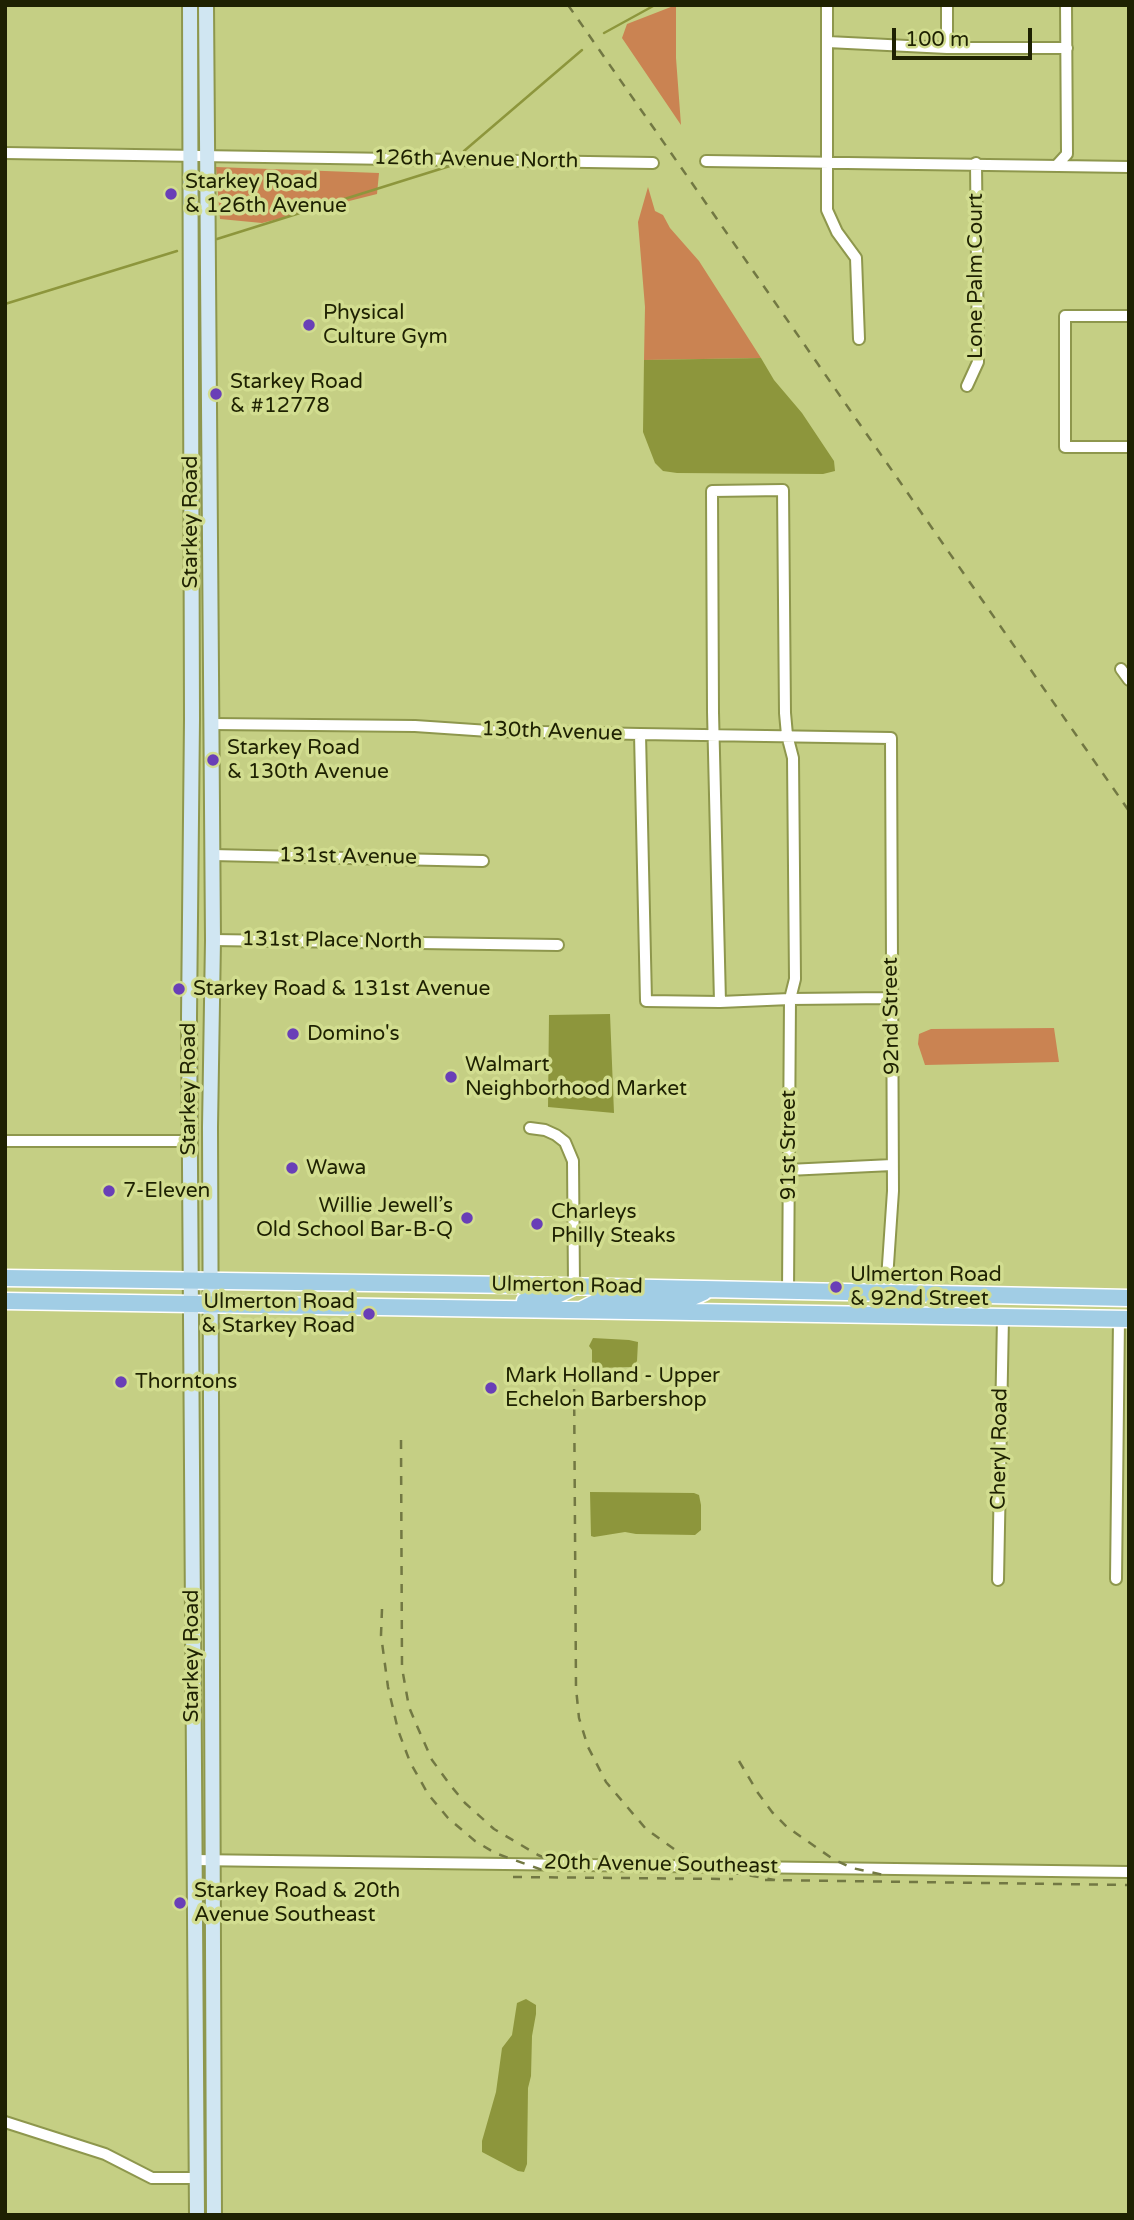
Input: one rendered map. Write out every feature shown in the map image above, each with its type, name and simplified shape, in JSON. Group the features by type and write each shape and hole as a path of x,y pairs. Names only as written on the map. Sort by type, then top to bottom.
{"main road":[{"name":"Starkey Road","path":"190,5 190,1279 197,2215"},
{"name":"Starkey Road","path":"206,5 213,940 211,1306 214,2215"},
{"path":"191,644 197,651 197,702 212,724 191,744"},
{"path":"190,993 212,1023"},
{"name":"Ulmerton Road","path":"5,1278 211,1279 1129,1298"},
{"path":"511,1310 522,1301 549,1299 574,1286"},
{"path":"577,1311 601,1300 686,1300 709,1290"},
{"path":"752,1314 771,1302 863,1303 879,1299 886,1294"},
{"name":"Ulmerton Road","path":"5,1301 752,1314 1125,1316"}],"street":[{"path":"827,5 827,210 837,232 856,258 859,339"},
{"path":"947,5 947,48"},
{"path":"1057,164 1067,154 1066,5"},
{"path":"828,42 947,48 1067,48"},
{"name":"126th Avenue North","path":"5,153 653,163"},
{"path":"706,161 1129,167"},
{"name":"Lone Palm Court","path":"967,386 978,362 976,163"},
{"path":"1129,316 1065,316 1065,447 1129,447"},
{"name":"91st Street","path":"714,734 712,491 783,490 787,735 793,758 795,979 790,999 788,1292"},
{"path":"1121,669 1129,680"},
{"name":"130th Avenue","path":"212,724 415,726 489,731 891,738"},
{"path":"640,734 646,1001 891,998"},
{"path":"714,734 720,1002"},
{"name":"92nd Street","path":"886,1294 894,1191 891,738"},
{"name":"131st Avenue","path":"212,855 483,861"},
{"name":"131st Place North","path":"213,940 558,945"},
{"path":"530,1128 556,1135 565,1142 573,1161 574,1286"},
{"path":"5,1141 190,1142"},
{"path":"788,1170 892,1166"},
{"path":"1116,1579 1125,1316"},
{"name":"Cheryl Road","path":"998,1580 1003,1317"},
{"name":"20th Avenue Southeast","path":"194,1860 1129,1872"},
{"path":"5,2122 105,2154 152,2178 197,2178"}],"shaded area":[{"path":"676,5 676,58 681,125 622,38 627,24"},
{"path":"216,167 379,173 377,194 262,223 220,219"},
{"path":"648,187 655,211 663,215 670,228 699,261 761,358 644,360 645,307 638,222"},
{"path":"761,358 774,380 802,413 834,461 835,471 823,474 663,471 655,463 643,432 644,360"},
{"path":"610,1014 614,1113 548,1107 549,1015"},
{"path":"1054,1028 1059,1062 925,1065 918,1044 919,1034 931,1029"},
{"path":"593,1338 638,1342 637,1361 633,1367 592,1367 592,1350 589,1346"},
{"path":"590,1492 694,1493 699,1495 701,1505 701,1530 695,1535 625,1532 591,1536"},
{"path":"526,1999 536,2005 536,2014 528,2088 527,2164 524,2172 482,2152 482,2141 496,2092 502,2048 512,2035 517,2003"}],"waterway":[{"path":"604,33 655,5"},
{"path":"464,151 582,50"},
{"path":"217,239 453,165"},
{"path":"5,304 177,251"}],"railway":[{"path":"568,5 1129,811"},
{"path":"574,1371 576,1688 579,1718 588,1747 606,1782 646,1829 674,1849 706,1866 775,1880"},
{"path":"401,1440 402,1668 409,1707 417,1726 432,1760 451,1786 465,1803 494,1829 538,1855 587,1871"},
{"path":"382,1609 381,1635 388,1687 398,1730 410,1762 428,1794 448,1818 475,1841 495,1853 545,1871"},
{"path":"739,1761 758,1793 787,1827 833,1859 852,1868 884,1875"},
{"path":"513,1877 733,1879"},
{"path":"765,1880 1129,1885"}],"place":[{"name":"Starkey Road & 126th Avenue","path":"171,194"},
{"name":"Physical Culture Gym","path":"309,325"},
{"name":"Starkey Road & #12778","path":"216,394"},
{"name":"Starkey Road & 130th Avenue","path":"213,760"},
{"name":"Starkey Road & 131st Avenue","path":"179,989"},
{"name":"Domino's","path":"293,1034"},
{"name":"Walmart Neighborhood Market","path":"451,1077"},
{"name":"Wawa","path":"292,1168"},
{"name":"7-Eleven","path":"109,1191"},
{"name":"Willie Jewell’s Old School Bar-B-Q","path":"467,1218"},
{"name":"Charleys Philly Steaks","path":"537,1224"},
{"name":"Ulmerton Road & 92nd Street","path":"836,1287"},
{"name":"Ulmerton Road & Starkey Road","path":"369,1314"},
{"name":"Thorntons","path":"121,1382"},
{"name":"Mark Holland - Upper Echelon Barbershop","path":"491,1388"},
{"name":"Starkey Road & 20th Avenue Southeast","path":"180,1903"}]}
